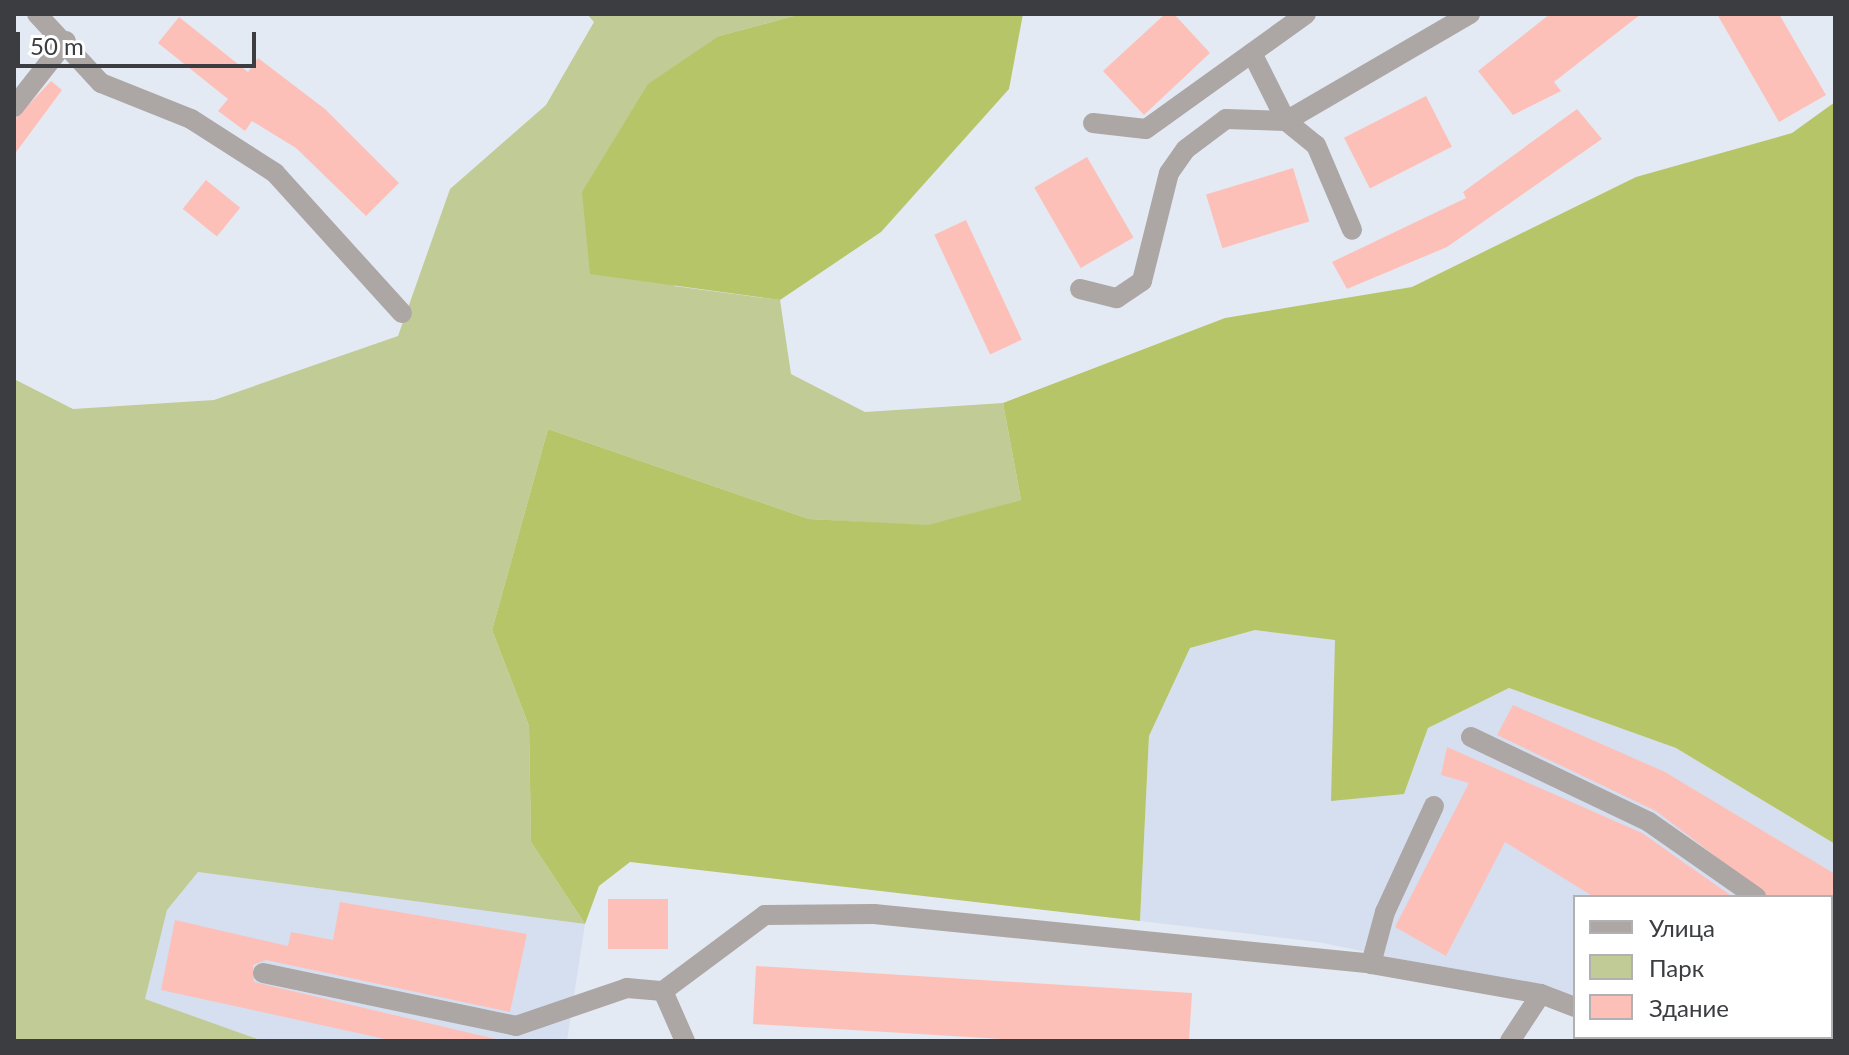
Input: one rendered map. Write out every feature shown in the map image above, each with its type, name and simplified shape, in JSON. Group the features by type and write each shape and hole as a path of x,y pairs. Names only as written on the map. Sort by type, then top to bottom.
{"street":[{"path":"37,14 66,41 101,83 191,119 275,173 402,313"},
{"path":"1093,123 1146,129 1306,14"},
{"path":"1080,289 1117,298 1142,281 1169,173 1186,149 1226,119 1286,121 1470,14"},
{"path":"14,107 66,41"},
{"path":"1252,53 1286,121 1316,145 1352,230"},
{"path":"1471,737 1649,822 1753,895"},
{"path":"1371,964 1385,912 1434,806"},
{"path":"263,973 516,1026 627,988 663,991 765,915 874,914 1371,964 1541,994 1573,1006"},
{"path":"663,991 685,1041"},
{"path":"1510,1041 1541,994"}],"shaded area":[{"path":"1255,630 1335,639 1404,794 1428,728 1509,688 1676,748 1835,844 1835,1041 1745,1039 1833,1039 1833,895 1573,895 1573,995 1318,942 1140,921 1149,736 1190,648"},
{"path":"198,872 585,924 567,1041 263,1041 144,999 167,910"}],"green space":[{"path":"587,14 801,14 719,36 674,286 780,300 791,374 865,412 1003,403 1021,500 928,526 809,519 548,429 492,630 529,726 531,842 585,924 198,872 167,910 145,999 263,1041 14,1041 14,379 73,409 214,400 398,336 450,189 546,105 594,22"},
{"path":"801,14 1023,14 1009,89 881,232 780,300 590,274 582,192 648,84 719,36"},
{"path":"1835,102 1835,844 1676,748 1509,688 1428,728 1404,794 1331,801 1335,640 1255,630 1190,648 1149,736 1140,921 630,862 599,886 585,924 531,842 529,726 492,630 548,429 809,519 928,525 1021,500 1003,403 1225,318 1412,287 1636,177 1792,133"}],"building":[{"path":"1165,14 1174,14 1210,53 1144,115 1103,71"},
{"path":"1550,14 1641,14 1554,82 1561,91 1513,115 1478,71"},
{"path":"1717,14 1779,14 1826,95 1779,122"},
{"path":"179,17 248,72 258,58 325,109 399,183 366,216 296,148 252,121 245,131 218,111 228,99 158,43"},
{"path":"51,81 62,90 14,155 14,120"},
{"path":"1426,96 1452,147 1370,189 1344,138"},
{"path":"1577,109 1602,139 1447,247 1347,289 1332,262 1466,198 1463,192"},
{"path":"1087,157 1134,238 1081,268 1034,188"},
{"path":"1293,168 1309,222 1222,248 1206,195"},
{"path":"206,180 240,208 217,236 183,209"},
{"path":"966,220 1022,340 990,354 934,235"},
{"path":"1513,705 1665,772 1835,874 1835,897 1766,895 1656,811 1497,735"},
{"path":"1447,747 1642,833 1730,895 1591,895 1505,842 1446,956 1395,927 1469,783 1441,775"},
{"path":"608,899 668,899 668,949 608,949"},
{"path":"340,902 527,934 510,1012 266,960 253,965 254,982 504,1041 394,1041 161,990 175,920 288,946 291,932 333,940"},
{"path":"756,966 1192,993 1189,1041 1036,1041 753,1024"}]}
